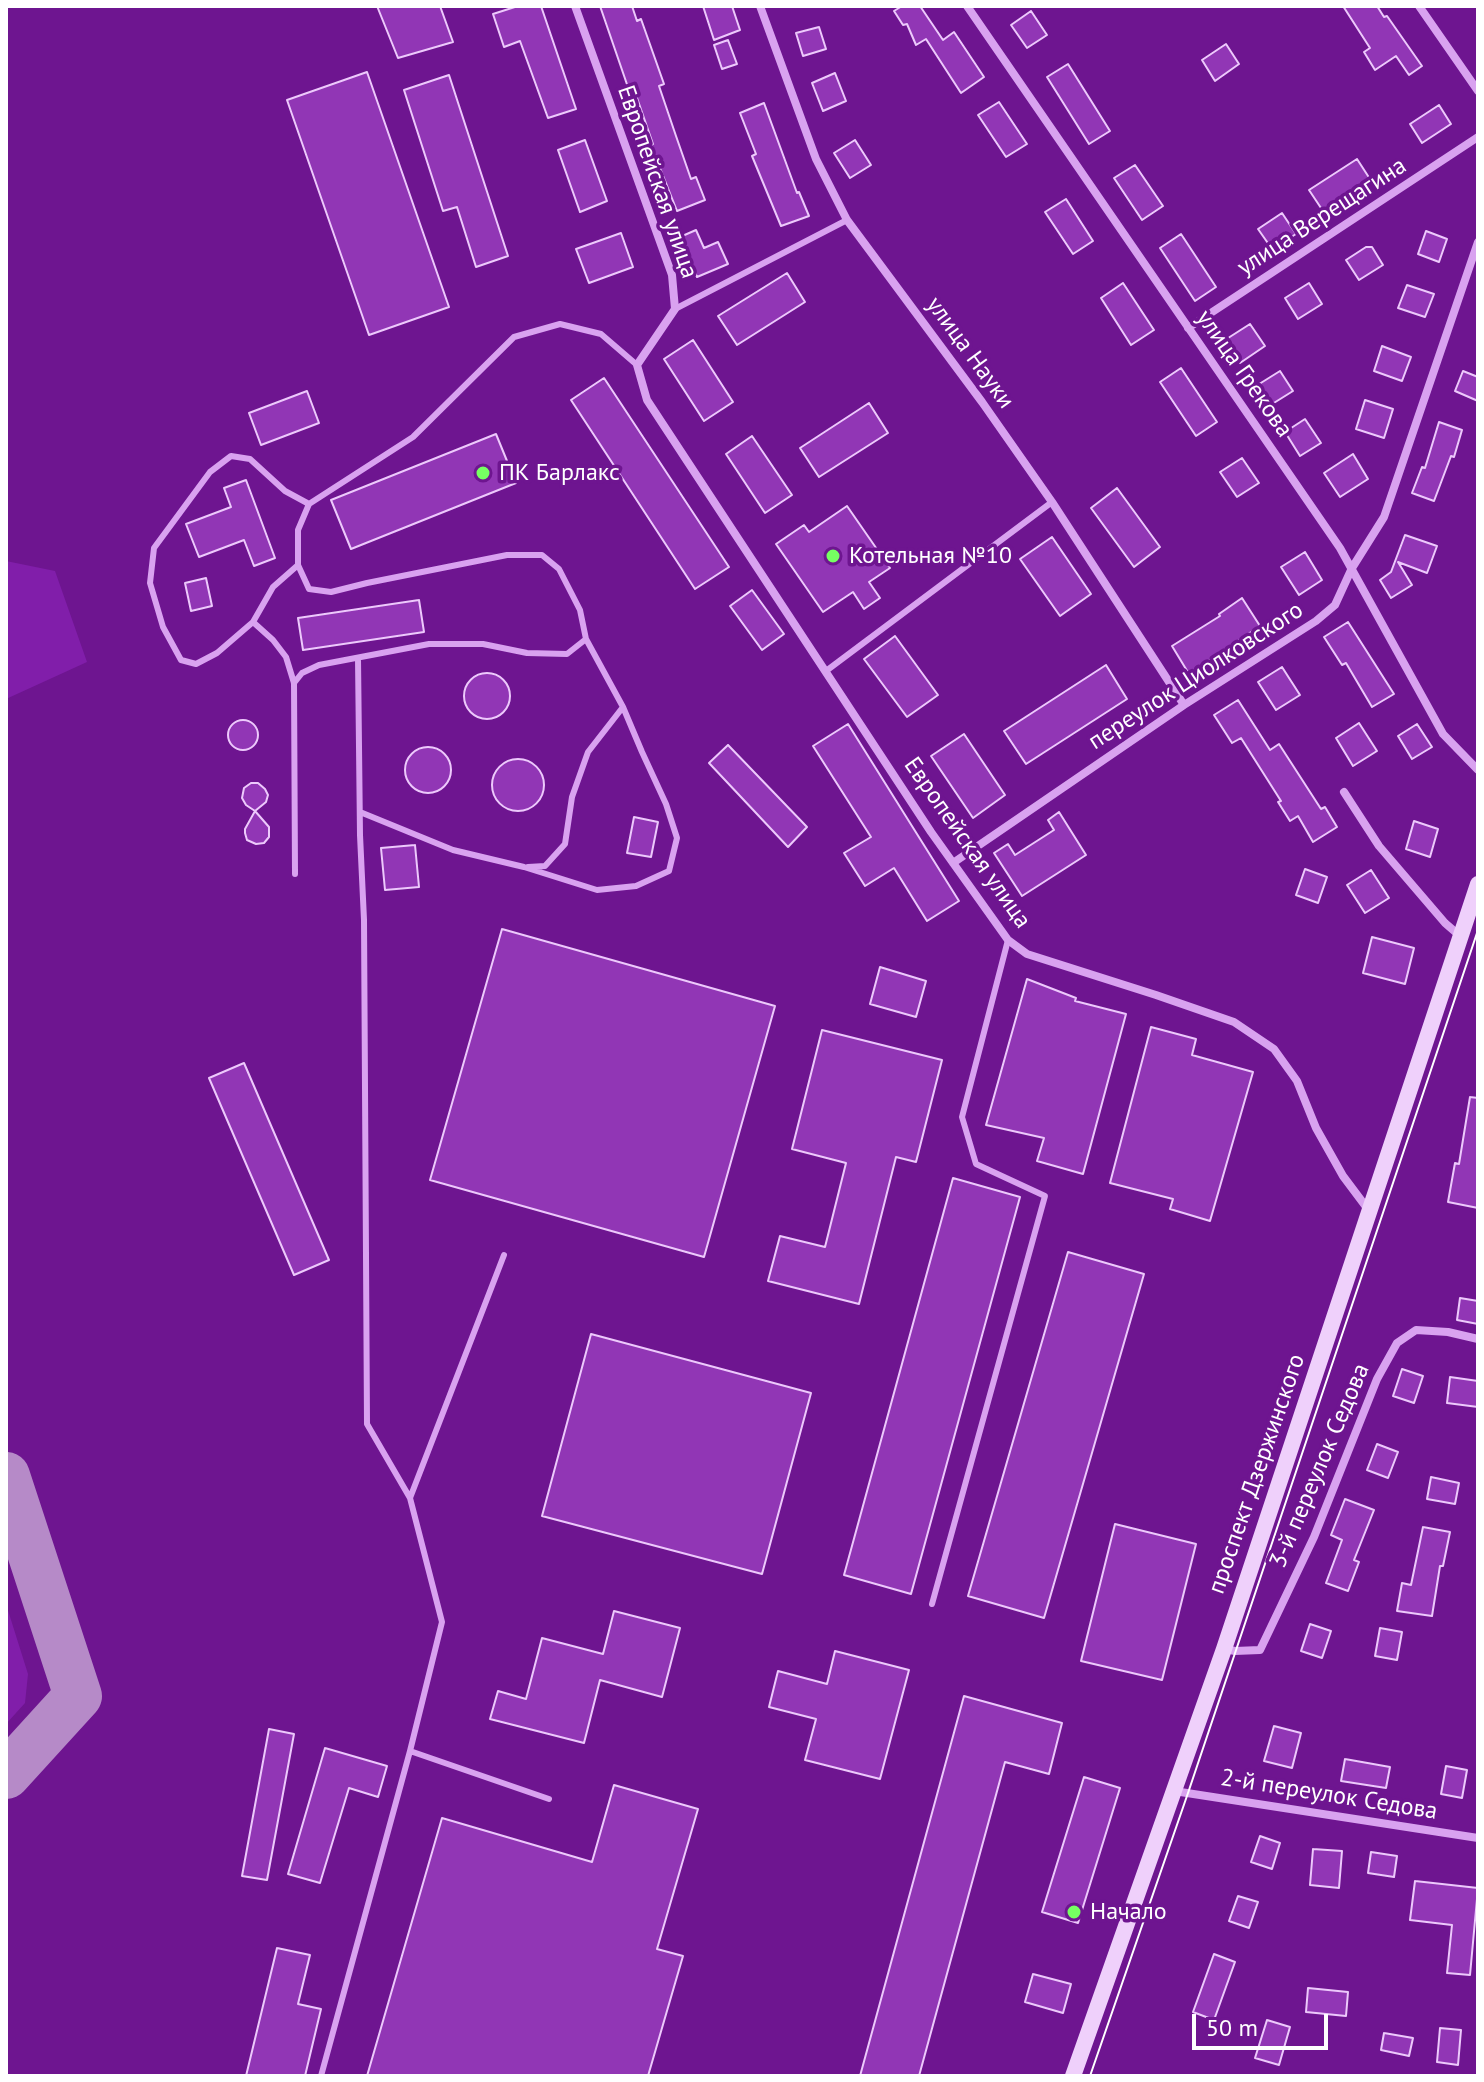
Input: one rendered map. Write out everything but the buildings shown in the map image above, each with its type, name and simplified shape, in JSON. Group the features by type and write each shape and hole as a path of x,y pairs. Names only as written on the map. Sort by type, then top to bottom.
{"main road":[{"name":"проспект Дзержинского","path":"1073,2076 1224,1649 1478,884"}],"street":[{"name":"Европейская улица","path":"575,6 672,275 675,309 637,365 647,400 931,832 1008,940 1027,954 1234,1022 1274,1049 1297,1081 1316,1128 1343,1176 1370,1213"},
{"name":"улица Науки","path":"760,6 816,159 847,220 1052,502 1184,705"},
{"name":"улица Грекова","path":"967,6 1352,568 1443,734 1478,770"},
{"path":"1419,6 1478,91"},
{"name":"улица Верещагина","path":"1188,328 1478,137"},
{"name":"переулок Циолковского","path":"953,863 1184,705 1316,621 1335,605 1352,568 1384,517 1478,242"},
{"path":"1344,792 1379,846 1445,923 1460,936"},
{"name":"3-й переулок Седова","path":"1224,1649 1260,1650 1314,1537 1377,1379 1397,1343 1416,1330 1448,1332 1478,1339"},
{"name":"2-й переулок Седова","path":"1174,1791 1478,1838"}],"lane":[{"path":"675,309 847,220"},
{"path":"360,812 453,850 524,867 597,890 636,886 669,871 677,838 666,804 623,707 586,639 580,610 559,569 542,555 507,555 331,592 309,589 298,565 298,530 309,504 413,437 514,337 560,324 601,334 637,365"},
{"path":"298,565 273,587 253,622 217,653 196,664 181,660 163,627 150,583 154,548 210,472 231,456 250,459 285,491 309,504"},
{"path":"826,671 1052,502"},
{"path":"253,622 286,657 294,683 295,874"},
{"path":"294,683 302,673 319,665 429,644 483,644 527,653 567,654 586,639"},
{"path":"321,2076 442,1622 410,1498 367,1424 364,920 358,658"},
{"path":"524,867 545,866 565,844 572,797 588,752 623,707"},
{"path":"932,1604 1045,1196 976,1164 962,1117 1008,940"},
{"path":"410,1498 504,1255"},
{"path":"410,1751 549,1799"}],"shaded area":[{"path":"6,561 55,571 87,662 6,699"},
{"path":"6,1604 28,1674 25,1703 6,1724"}],"taxiway":[{"path":"6,1476 78,1696 6,1775"}],"tram line":[{"path":"1090,2076 1478,930"}],"place":[{"name":"ПК Барлакс","path":"483,473"},
{"name":"Котельная №10","path":"833,556"},
{"name":"Начало","path":"1074,1912"}]}
